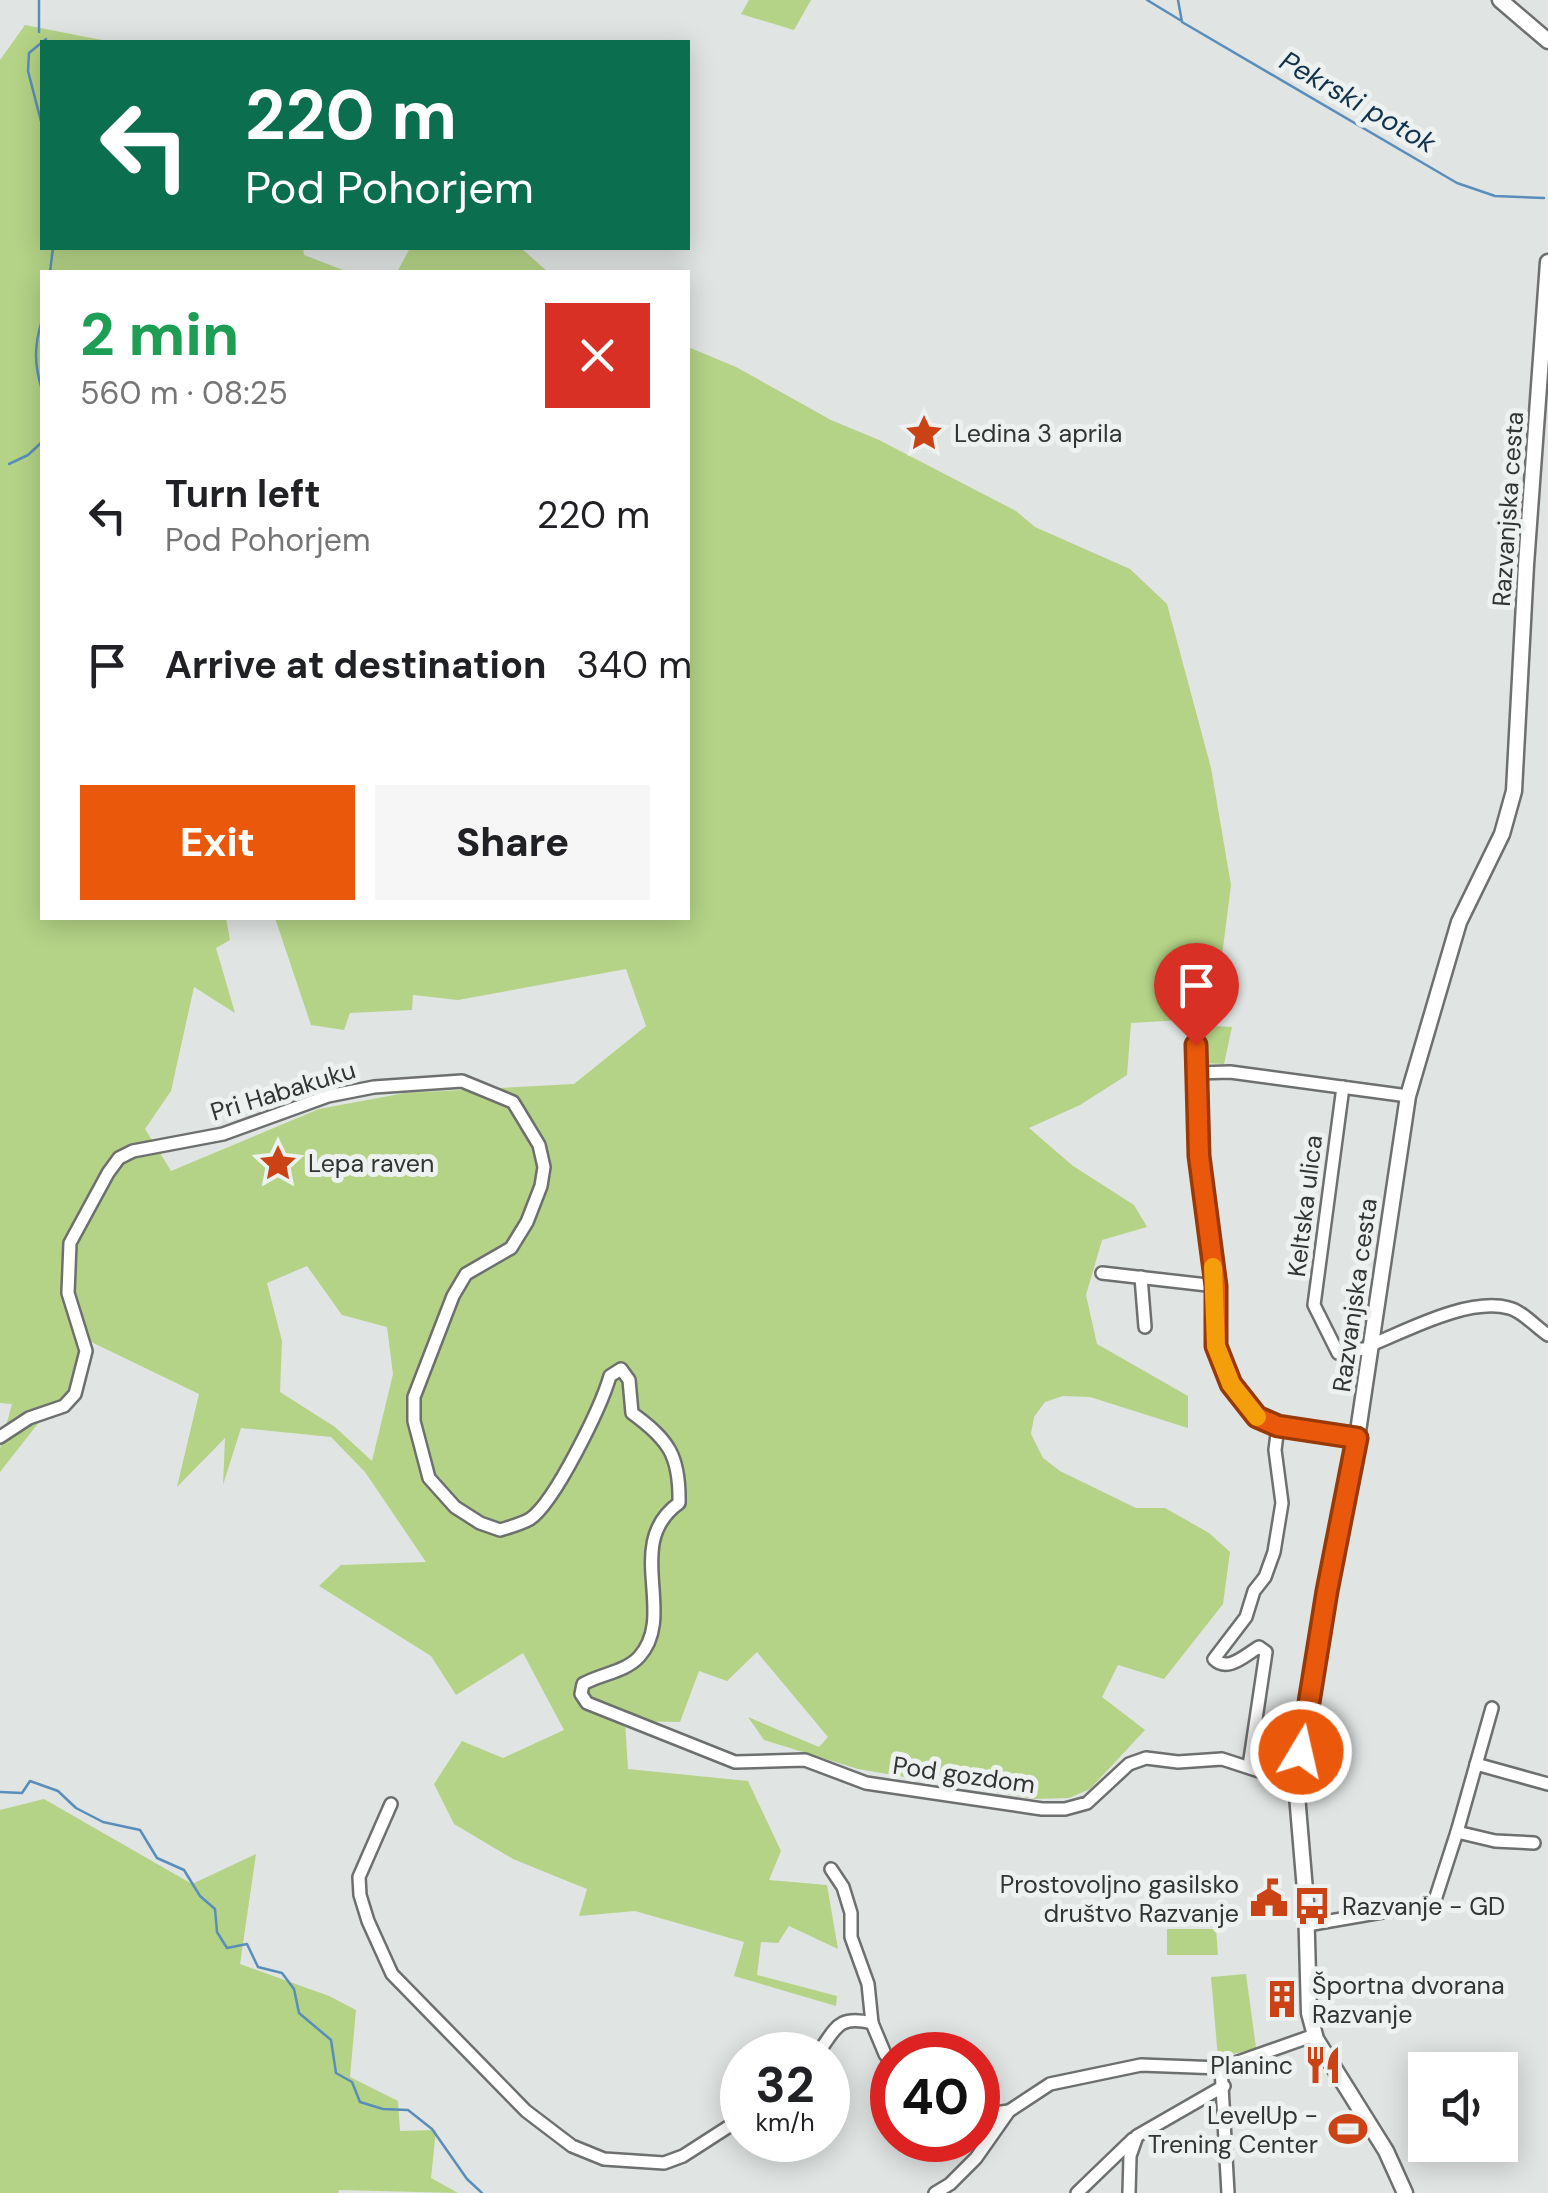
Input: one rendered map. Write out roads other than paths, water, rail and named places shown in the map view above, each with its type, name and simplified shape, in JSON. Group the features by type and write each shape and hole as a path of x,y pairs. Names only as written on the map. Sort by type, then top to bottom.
{"street":[{"path":"1500,0 1548,41"},
{"name":"Razvanjska cesta","path":"1404,2193 1386,2151 1313,2038 1306,1988 1307,1925 1296,1783 1357,1438 1408,1096 1459,922 1502,834 1514,791 1543,396 1548,262"},
{"path":"1196,1016 1199,1156 1216,1286 1216,1346 1231,1384 1257,1417 1278,1426 1357,1438"},
{"path":"1196,1073 1230,1072 1408,1096"},
{"name":"Pri Habakuku","path":"0,1437 29,1418 64,1406 75,1394 86,1352 68,1293 70,1242 108,1172 120,1158 223,1134 328,1096 374,1086 462,1082 512,1102 540,1146 544,1167 528,1222 511,1248 466,1274 414,1397"},
{"name":"Keltska ulica","path":"1343,1087 1314,1305 1338,1352 1370,1346"},
{"path":"1102,1273 1216,1286"},
{"path":"1141,1277 1145,1327"},
{"path":"1370,1346 1467,1308 1485,1305 1512,1308 1548,1335"},
{"name":"Pod gozdom","path":"414,1397 414,1421 429,1478 455,1507 480,1524 500,1530 530,1518 551,1496 604,1398 610,1376 621,1369 629,1380 632,1413 662,1435 679,1477 679,1504 665,1513 652,1540 653,1618 639,1656 620,1669 582,1684 581,1694 587,1703 735,1762 793,1758 866,1783 1042,1809 1065,1809 1087,1802 1128,1764 1146,1758 1178,1762 1222,1758 1296,1783"},
{"path":"1249,1766 1266,1652 1260,1647 1228,1666 1214,1660 1246,1617 1278,1539 1282,1489 1274,1450 1278,1426"},
{"path":"1307,1925 1434,1902 1492,1708"},
{"path":"1476,1764 1548,1784"},
{"path":"391,1804 359,1878 368,1921 392,1974 526,2112 572,2146 604,2159 664,2163 720,2132"},
{"path":"1457,1832 1495,1841 1534,1842"},
{"path":"831,1869 843,1887 851,1914 852,1937 868,1984 875,2032"},
{"path":"835,2032 845,2020 872,2023"},
{"path":"935,2193 976,2158 1009,2111 1050,2084 1141,2065 1221,2068 1313,2038"},
{"path":"1221,2068 1228,2193"},
{"path":"1078,2193 1136,2136 1224,2086"},
{"path":"1000,2112 1009,2111"},
{"path":"1128,2193 1130,2156 1136,2136"}],"waterway":[{"path":"39,0 39,32"},
{"path":"1147,0 1180,20"},
{"name":"Pekrski potok","path":"1178,0 1182,22 1457,183 1495,196 1544,198"},
{"path":"40,44 29,53 28,71 40,117"},
{"path":"50,270 53,250"},
{"path":"40,327 36,355 40,381"},
{"path":"9,464 40,444"},
{"path":"0,1792 22,1793 30,1781 58,1791 76,1808 103,1822 140,1830 157,1858 184,1870 200,1896 215,1909 217,1932 227,1948 247,1944 258,1967 282,1973 294,1989 299,2013 331,2040 336,2073 352,2082 360,2102 383,2109 408,2110 432,2129 467,2179 482,2193"},
{"path":"1087,2193 1103,2176"}],"place":[{"name":"Ledina 3 aprila","path":"924,433"},
{"name":"Lepa raven","path":"278,1163"},
{"name":"Prostovoljno gasilsko društvo Razvanje","path":"1269,1898"},
{"name":"Razvanje - GD","path":"1312,1906"},
{"name":"Športna dvorana Razvanje","path":"1282,1999"},
{"name":"Planinc","path":"1323,2065"},
{"name":"LevelUp - Trening Center","path":"1348,2129"}]}
